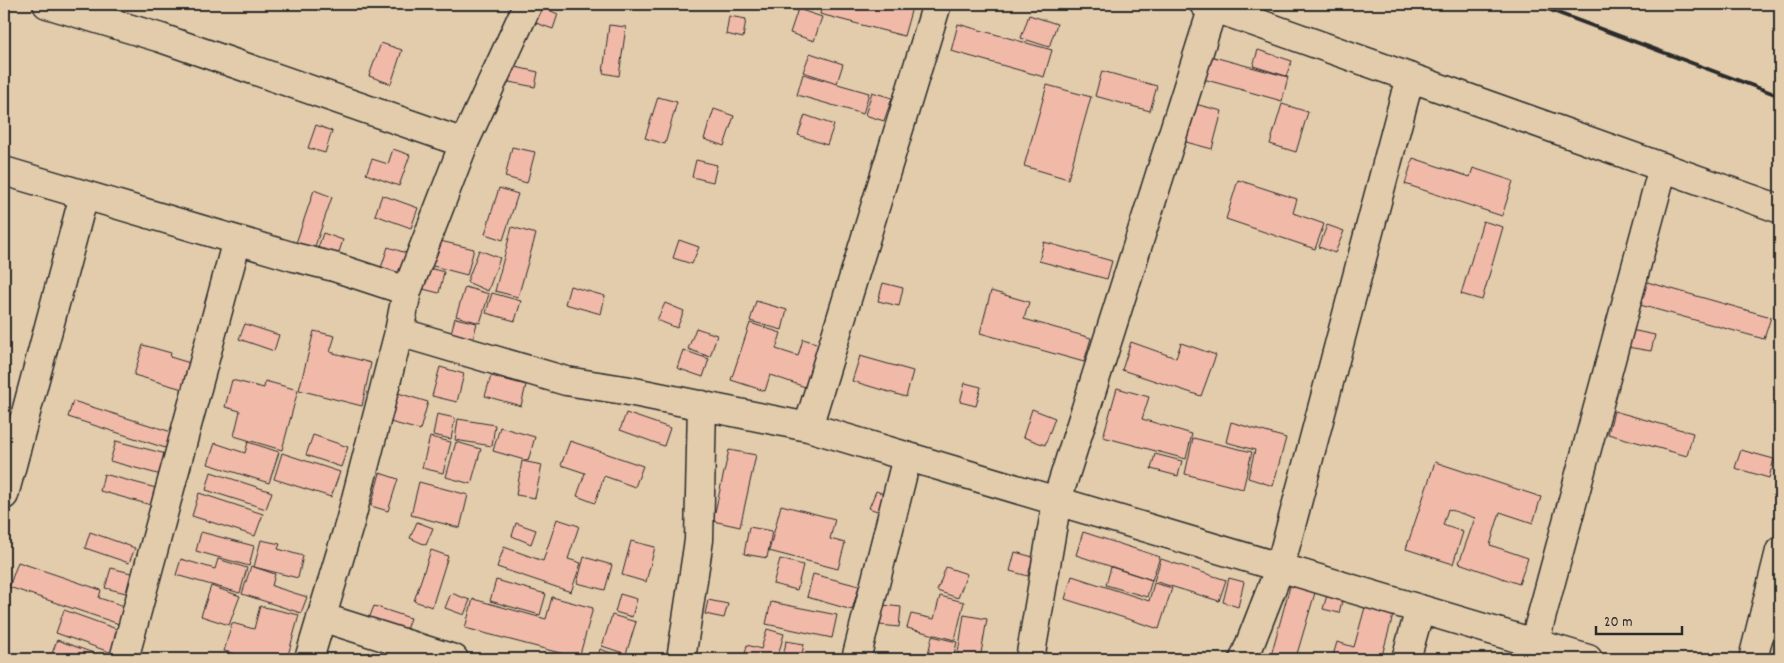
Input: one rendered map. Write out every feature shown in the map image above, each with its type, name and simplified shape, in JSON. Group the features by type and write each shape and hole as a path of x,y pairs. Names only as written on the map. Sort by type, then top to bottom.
{"street":[{"path":"47,4 161,38 464,143"},
{"path":"309,659 350,522 399,332 407,291 464,143 528,4"},
{"path":"808,427 937,4"},
{"path":"1030,659 1057,500 1209,5 1780,209"},
{"path":"1244,659 1280,568 1410,77"},
{"path":"1532,651 1663,167"},
{"path":"4,171 334,267 407,291"},
{"path":"4,496 84,195"},
{"path":"124,659 237,240"},
{"path":"399,332 566,381 624,390 808,427 1420,609 1532,651 1588,659"},
{"path":"681,659 699,540 702,405"},
{"path":"856,659 907,457"},
{"path":"1753,659 1780,551"},
{"path":"1406,659 1420,609"},
{"path":"322,617 454,659"}],"building":[{"path":"677,4 694,4 694,8"},
{"path":"822,4 866,4 878,7 879,4 913,4 904,36 820,14"},
{"path":"542,7 558,14 553,29 536,23"},
{"path":"798,9 822,17 814,41 790,33"},
{"path":"1029,15 1057,24 1049,47 1021,38"},
{"path":"729,16 746,19 743,38 726,34"},
{"path":"958,24 1052,50 1044,77 951,51"},
{"path":"609,25 626,27 619,76 603,73"},
{"path":"381,43 402,50 391,84 369,76"},
{"path":"1258,50 1292,61 1286,76 1253,66"},
{"path":"810,53 843,64 837,83 803,72"},
{"path":"1210,56 1288,77 1282,101 1203,79"},
{"path":"511,66 538,72 535,87 509,82"},
{"path":"1102,71 1157,86 1150,111 1095,96"},
{"path":"803,74 869,93 863,114 797,95"},
{"path":"1047,85 1091,97 1068,179 1024,166"},
{"path":"872,92 892,98 884,121 865,115"},
{"path":"658,97 677,102 665,144 645,138"},
{"path":"1195,104 1222,111 1212,149 1186,142"},
{"path":"1282,104 1308,112 1296,152 1270,144"},
{"path":"714,109 734,116 724,146 704,139"},
{"path":"805,115 834,125 827,145 798,135"},
{"path":"316,125 332,131 325,153 308,148"},
{"path":"512,147 535,152 527,183 505,177"},
{"path":"393,149 410,155 399,186 366,174 372,159 388,164"},
{"path":"1413,158 1470,177 1473,168 1513,181 1502,216 1405,184"},
{"path":"696,160 717,165 713,182 692,177"},
{"path":"1238,180 1297,199 1293,213 1324,224 1315,249 1226,219"},
{"path":"499,188 518,194 503,240 485,234"},
{"path":"314,190 332,197 311,258 293,252"},
{"path":"382,195 418,208 411,228 375,215"},
{"path":"1483,221 1503,227 1482,300 1461,294"},
{"path":"1327,225 1344,231 1335,253 1319,247"},
{"path":"512,227 536,234 518,297 495,291"},
{"path":"323,233 343,240 334,267 314,260"},
{"path":"436,240 474,249 467,275 429,265"},
{"path":"679,240 699,247 692,264 673,258"},
{"path":"1044,242 1112,261 1107,279 1039,261"},
{"path":"388,247 406,253 395,286 377,280"},
{"path":"479,250 500,258 488,291 467,282"},
{"path":"429,268 444,272 439,293 423,289"},
{"path":"1647,282 1771,317 1764,339 1640,305"},
{"path":"883,283 903,288 899,306 878,301"},
{"path":"570,286 605,296 601,314 565,304"},
{"path":"465,287 489,294 480,323 456,316"},
{"path":"991,291 1029,302 1024,319 1091,338 1084,362 980,333"},
{"path":"492,293 521,301 515,321 486,313"},
{"path":"756,301 787,310 782,330 750,321"},
{"path":"665,303 684,311 677,328 657,320"},
{"path":"455,318 477,323 469,354 447,348"},
{"path":"750,323 781,333 776,349 798,356 803,339 829,347 814,390 770,375 765,391 731,380"},
{"path":"245,324 279,335 274,351 239,339"},
{"path":"696,328 717,335 710,357 688,349"},
{"path":"1631,330 1655,335 1651,351 1627,347"},
{"path":"314,331 335,336 330,352 371,363 362,406 299,390"},
{"path":"1131,342 1176,358 1181,343 1216,355 1201,396 1122,370"},
{"path":"143,345 171,353 170,357 200,366 193,392 134,375"},
{"path":"683,350 709,359 703,377 677,368"},
{"path":"860,356 913,371 906,397 852,381"},
{"path":"440,367 464,374 457,402 432,396"},
{"path":"491,376 526,385 521,406 485,396"},
{"path":"232,380 264,388 265,381 298,390 282,450 234,436 240,411 225,407"},
{"path":"965,383 981,387 976,406 960,402"},
{"path":"1117,388 1149,397 1142,419 1192,434 1186,459 1103,437"},
{"path":"398,393 428,402 420,430 390,422"},
{"path":"73,401 181,435 175,451 68,417"},
{"path":"1032,409 1055,418 1045,445 1023,437"},
{"path":"1614,411 1693,433 1687,456 1608,434"},
{"path":"626,413 670,428 664,446 620,430"},
{"path":"437,414 455,418 451,439 433,435"},
{"path":"458,419 495,425 492,446 455,440"},
{"path":"1231,422 1286,438 1273,486 1248,478 1255,450 1226,442"},
{"path":"500,427 535,437 528,461 493,451"},
{"path":"313,435 348,447 341,467 306,455"},
{"path":"430,437 451,442 443,473 422,468"},
{"path":"1193,438 1252,452 1243,489 1185,474"},
{"path":"116,441 170,455 165,476 110,461"},
{"path":"570,441 643,466 635,487 604,476 595,503 577,496 585,473 561,465"},
{"path":"248,442 279,452 269,483 208,464 215,443 245,453"},
{"path":"456,442 481,449 471,484 446,477"},
{"path":"729,450 756,455 740,527 713,521"},
{"path":"1741,450 1774,459 1769,478 1735,468"},
{"path":"282,453 340,472 331,497 274,479"},
{"path":"1155,454 1182,461 1178,476 1151,469"},
{"path":"522,461 542,465 535,498 516,495"},
{"path":"1435,462 1541,497 1533,523 1500,512 1490,545 1528,558 1519,584 1459,563 1475,518 1448,509 1443,525 1463,532 1453,564 1406,549"},
{"path":"211,472 272,492 266,509 206,490"},
{"path":"380,473 398,479 388,511 371,506"},
{"path":"104,474 156,488 151,505 100,491"},
{"path":"419,482 468,495 460,528 411,515"},
{"path":"876,491 892,497 885,514 869,508"},
{"path":"199,493 263,514 255,536 192,516"},
{"path":"781,505 835,519 830,539 845,543 838,569 769,551"},
{"path":"557,519 579,526 568,559 581,563 571,592 497,567 504,547 543,561"},
{"path":"417,522 433,528 426,545 410,538"},
{"path":"516,523 536,530 531,544 512,536"},
{"path":"749,527 772,531 767,558 744,554"},
{"path":"90,532 135,548 129,563 85,548"},
{"path":"201,532 254,546 249,566 196,551"},
{"path":"1083,532 1160,557 1152,580 1076,555"},
{"path":"261,540 280,544 278,549 303,556 298,578 254,567"},
{"path":"631,541 655,547 646,582 622,575"},
{"path":"431,550 448,556 432,607 414,601"},
{"path":"1015,552 1033,557 1028,576 1010,571"},
{"path":"584,557 612,565 605,590 577,583"},
{"path":"181,559 215,569 218,559 247,568 240,593 176,575"},
{"path":"780,559 803,565 797,590 773,584"},
{"path":"1161,559 1226,580 1219,601 1154,581"},
{"path":"18,562 101,590 99,598 134,609 128,627 9,587"},
{"path":"251,566 275,574 272,586 307,597 301,613 242,594"},
{"path":"946,567 967,574 958,598 937,591"},
{"path":"1111,567 1152,580 1147,597 1106,585"},
{"path":"111,568 131,573 126,593 105,588"},
{"path":"813,574 859,586 852,610 807,597"},
{"path":"1072,576 1149,601 1154,583 1172,588 1159,629 1065,599"},
{"path":"1229,578 1244,582 1238,607 1223,602"},
{"path":"1292,579 1317,586 1297,654 1310,657 1310,659 1270,659"},
{"path":"496,580 546,594 540,615 490,601"},
{"path":"211,586 240,596 229,625 201,616"},
{"path":"1329,588 1344,593 1339,613 1323,609"},
{"path":"451,593 470,600 464,615 445,608"},
{"path":"620,594 637,599 632,617 615,612"},
{"path":"940,596 964,602 955,640 907,628 911,614 934,619"},
{"path":"552,597 593,608 579,658 465,628 473,599 546,619"},
{"path":"708,600 728,604 724,618 705,614"},
{"path":"1367,600 1395,608 1381,659 1332,659 1337,642 1354,647"},
{"path":"771,602 837,615 832,638 766,624"},
{"path":"883,605 901,607 899,627 880,625"},
{"path":"260,606 299,615 287,659 256,659 224,651 232,623 254,629"},
{"path":"374,606 410,618 399,650 368,621"},
{"path":"64,610 125,632 118,655 56,633"},
{"path":"612,615 636,622 626,654 602,646"},
{"path":"964,615 987,619 980,659 957,659"},
{"path":"767,629 784,634 777,659 744,659 747,645 761,649"},
{"path":"932,636 957,642 953,659 927,659"},
{"path":"57,640 102,656 101,659 50,659"},
{"path":"786,641 804,644 801,659 783,659"},
{"path":"600,649 622,657 621,659 597,659"}],"railway":[{"path":"1534,4 1780,96"}]}
